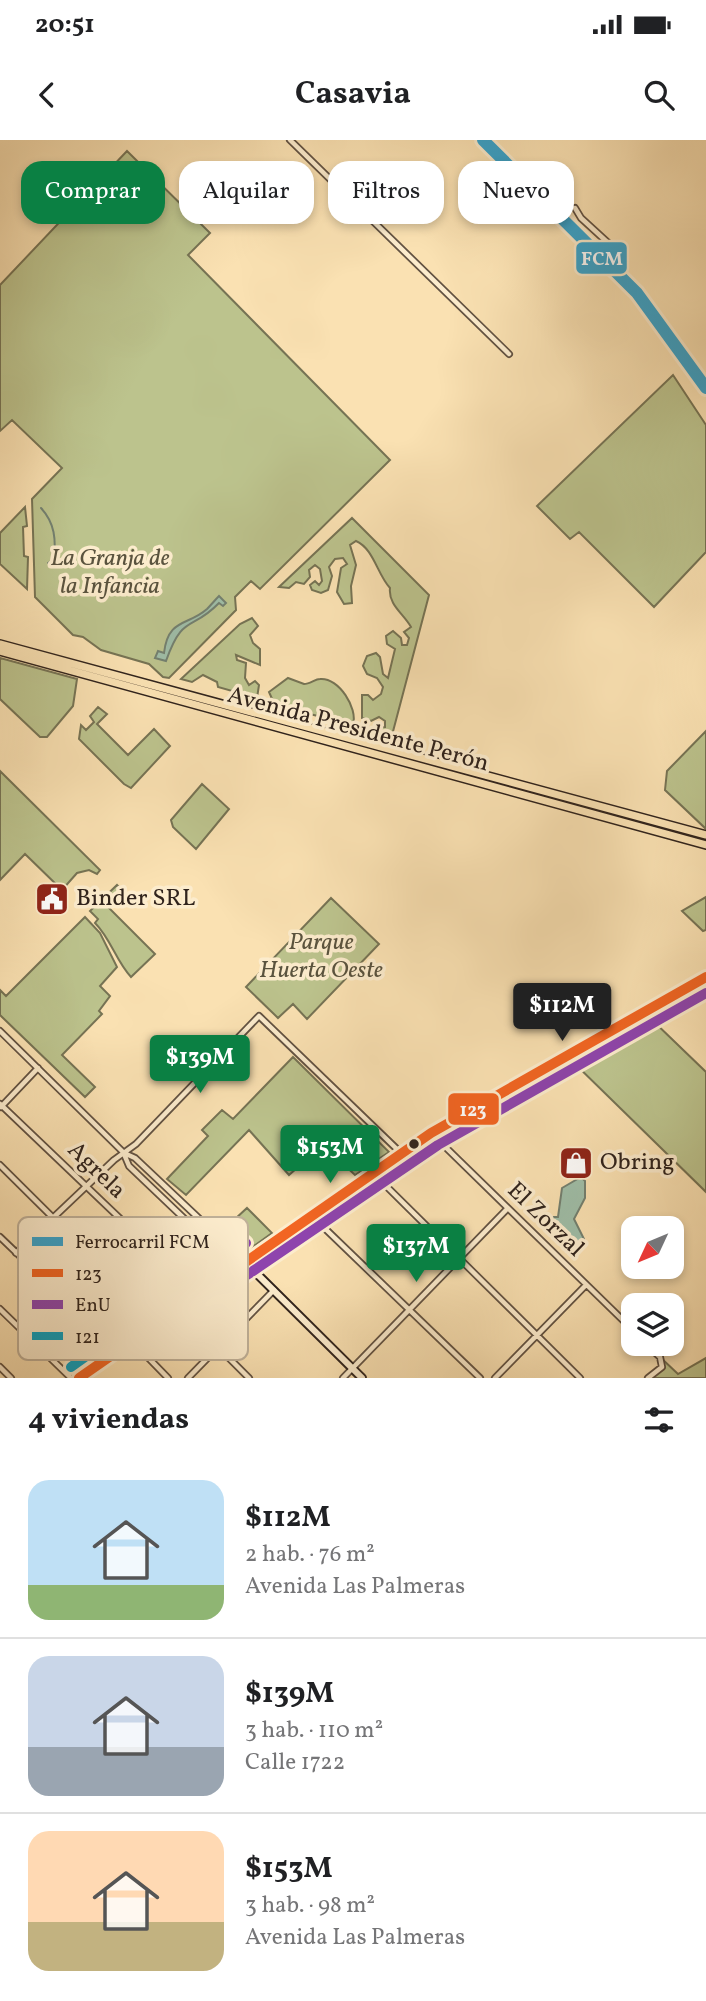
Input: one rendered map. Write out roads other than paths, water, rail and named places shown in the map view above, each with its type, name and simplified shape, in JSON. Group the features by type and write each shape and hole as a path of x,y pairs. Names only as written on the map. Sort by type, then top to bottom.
{"main road":[{"name":"Avenida Presidente Perón","path":"0,644 706,835"},
{"name":"Avenida Presidente Perón","path":"0,651 706,845"},
{"path":"248,1258 431,1133 706,976"},
{"path":"248,1265 362,1378"},
{"path":"79,1378 104,1360"}],"street":[{"path":"290,140 509,354"},
{"path":"575,208 581,218 617,251"},
{"path":"57,1217 259,1016 401,1153"},
{"path":"0,1031 124,1153 135,1158 197,1217"},
{"path":"1,1105 38,1068"},
{"name":"Agrela","path":"1,1105 118,1217"},
{"name":"El Zorzal","path":"431,1133 621,1319"},
{"path":"124,1153 129,1166 183,1217"},
{"path":"0,1165 53,1217"},
{"path":"372,1173 580,1378"},
{"path":"343,1378 508,1208"},
{"path":"311,1215 480,1378"},
{"path":"0,1237 16,1253"},
{"path":"495,1378 586,1284"},
{"path":"248,1316 274,1290"},
{"path":"0,1309 18,1326"},
{"path":"648,1378 662,1367 659,1356"},
{"path":"52,1360 71,1378"},
{"path":"150,1360 168,1378"},
{"path":"188,1378 205,1360"},
{"path":"231,1360 249,1378"},
{"path":"0,1367 11,1378"}],"waterway":[{"path":"41,508 52,526 54,538 54,559 48,563"}],"rail line":[{"name":"FCM","path":"483,140 637,293 706,388"}],"place":[{"name":"Binder SRL","path":"52,899"},
{"name":"Obring","path":"576,1163"}],"park label":[{"name":"La Granja de la Infancia","path":"110,573"},
{"name":"Parque Huerta Oeste","path":"321,957"}]}
